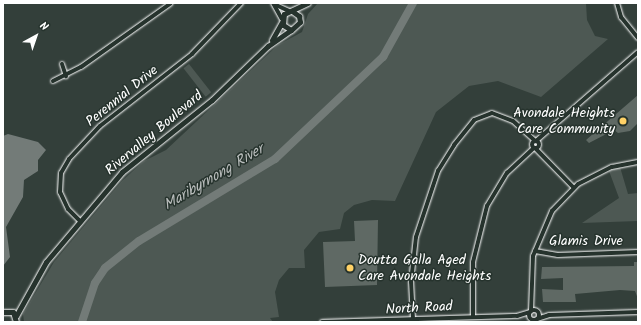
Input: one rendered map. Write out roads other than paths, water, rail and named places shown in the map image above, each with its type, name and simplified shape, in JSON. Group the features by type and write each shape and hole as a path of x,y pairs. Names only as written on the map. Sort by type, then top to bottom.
{"street":[{"path":"53,81 66,76 171,3"},
{"name":"Perennial Drive","path":"80,221 68,209 60,192 61,173 69,159 100,126 192,54 241,3"},
{"path":"273,3 291,11 300,19 309,3"},
{"path":"273,3 282,21 291,30"},
{"path":"291,11 309,3"},
{"path":"618,3 621,17 638,38"},
{"name":"Rivervalley Boulevard","path":"268,46 282,21 291,11"},
{"name":"Rivervalley Boulevard","path":"17,319 21,303 46,262 122,172 212,100 268,46 299,25 300,19"},
{"path":"472,316 473,262 487,206 499,183 526,153 544,136 638,52"},
{"path":"62,64 66,76"},
{"path":"413,319 411,282 416,237 425,204 446,157 474,120 486,114 504,115 526,134 573,187"},
{"path":"534,316 531,300 534,251 546,221 573,187 607,169 638,162"},
{"name":"Glamis Drive","path":"534,251 558,255 638,252"},
{"path":"4,311 21,303"},
{"path":"4,311 17,319"},
{"name":"North Road","path":"322,322 405,321 413,319 472,316 534,316 638,312"}],"waterway":[{"name":"Maribyrnong River","path":"82,322 95,283 105,268 139,241 275,159 383,57 413,3"}],"place":[{"name":"Avondale Heights Care Community","path":"623,121"},
{"name":"Doutta Galla Aged Care Avondale Heights","path":"350,268"}]}
